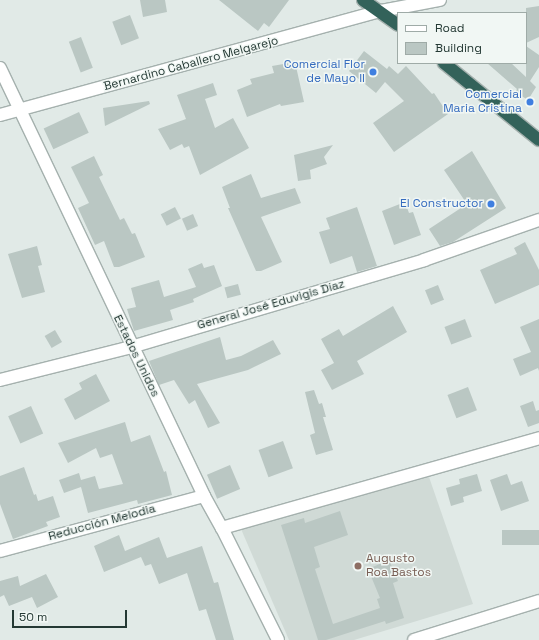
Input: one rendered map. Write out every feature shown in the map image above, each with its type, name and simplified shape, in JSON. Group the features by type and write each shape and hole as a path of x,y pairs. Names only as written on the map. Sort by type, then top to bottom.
{"highway":[{"path":"363,0 397,24"},
{"path":"371,0 381,12"},
{"path":"445,64 539,140"}],"street":[{"name":"Bernardino Caballero Melgarejo","path":"0,115 381,12 440,0"},
{"name":"Estados Unidos","path":"0,68 131,346 204,496 222,528 278,640"},
{"name":"General José Eduvigis Díaz","path":"0,380 131,346 424,260 539,220"},
{"path":"222,528 539,438"},
{"name":"Reducción Melodia","path":"0,551 204,496"},
{"path":"414,640 438,636 539,601"}],"shaded area":[{"name":"Augusto Roa Bastos","path":"429,477 473,604 354,640 289,640 241,529"}],"building":[{"path":"140,0 165,0 167,12 143,17"},
{"path":"219,0 289,0 269,27 264,23 258,31"},
{"path":"539,6 539,37 527,43 527,12 526,8"},
{"path":"130,15 139,38 121,45 112,22"},
{"path":"81,37 93,68 81,72 69,42"},
{"path":"527,47 539,55 539,67 530,81 536,87 528,100 515,92 517,89 488,64 512,64 526,77"},
{"path":"364,51 387,69 389,66 398,74 406,66 432,94 434,93 448,114 394,152 373,123 404,101 385,82 376,93 349,71"},
{"path":"295,62 304,102 281,106 280,104 247,117 237,90 252,84 250,79 274,73 272,66"},
{"path":"213,83 217,95 205,99 215,128 233,118 249,148 200,175 189,146 184,148 182,144 170,150 158,129 186,119 177,95"},
{"path":"149,101 150,104 105,126 103,108"},
{"path":"79,112 89,133 53,149 44,128"},
{"path":"333,145 324,157 327,164 310,170 311,179 298,181 294,155"},
{"path":"472,151 506,208 453,242 440,246 429,229 467,204 444,170"},
{"path":"94,156 103,175 99,177 120,220 124,218 132,234 135,233 145,257 119,267 114,267 104,241 95,245 78,208 89,203 71,167"},
{"path":"251,174 261,198 295,188 301,203 261,217 282,262 261,271 256,271 228,208 230,208 222,187"},
{"path":"405,202 409,213 413,212 421,235 394,245 382,211"},
{"path":"175,207 181,219 167,226 161,214"},
{"path":"357,207 377,266 357,272 352,256 330,264 319,232 330,229 326,218"},
{"path":"193,214 198,226 187,231 182,219"},
{"path":"525,242 539,270 539,285 495,304 480,270 517,254 514,248"},
{"path":"37,246 42,265 38,266 45,292 22,298 8,254"},
{"path":"202,263 204,268 214,265 222,286 193,299 194,302 170,310 173,320 134,331 127,309 136,307 131,288 159,280 164,297 196,287 188,269"},
{"path":"238,284 241,295 227,298 224,288"},
{"path":"438,285 444,300 431,305 425,290"},
{"path":"393,306 407,332 357,361 364,374 332,390 321,370 334,363 321,339 339,329 343,336"},
{"path":"465,319 472,337 451,345 444,327"},
{"path":"539,319 539,371 538,368 520,376 513,359 531,352 520,327"},
{"path":"55,330 62,342 52,348 45,336"},
{"path":"220,337 226,360 241,356 273,340 281,354 248,370 197,384 220,423 208,428 195,400 189,404 174,380 159,385 149,361"},
{"path":"96,374 110,401 75,420 64,399 82,389 79,383"},
{"path":"468,387 477,410 456,418 447,395"},
{"path":"314,390 319,404 322,403 326,417 323,417 333,450 316,455 310,435 315,433 305,392"},
{"path":"533,401 536,411 539,410 539,423 528,427 520,406"},
{"path":"31,406 43,433 20,444 8,416"},
{"path":"125,422 131,442 150,435 164,472 166,471 172,495 138,504 137,500 88,513 81,487 64,493 59,480 79,473 81,480 95,476 99,489 123,484 112,454 100,458 96,448 68,463 58,443"},
{"path":"283,441 293,468 268,477 259,450"},
{"path":"230,465 240,489 217,499 207,475"},
{"path":"24,467 34,495 36,494 38,501 53,496 60,517 46,522 48,526 13,539 0,504 0,476"},
{"path":"477,474 482,491 463,497 464,502 451,506 446,488 460,484 459,479"},
{"path":"507,474 511,485 522,481 529,501 501,511 490,480"},
{"path":"340,511 348,535 314,547 320,567 315,569 333,624 380,608 377,599 380,598 368,569 389,560 398,581 393,583 404,618 386,624 385,621 326,640 318,640 281,525 304,518 305,523"},
{"path":"502,530 539,530 539,545 502,545"},
{"path":"119,535 125,551 159,537 167,558 202,546 214,583 218,582 234,640 216,640 206,609 199,611 187,573 159,584 151,564 145,566 141,557 104,572 94,546"},
{"path":"46,574 58,597 37,608 32,597 9,606 4,595 0,597 0,581 18,576 20,586"}],"place":[{"name":"Comercial Flor de Mayo II","path":"373,72"},
{"name":"Comercial Maria Cristina","path":"530,102"},
{"name":"El Constructor","path":"491,204"},
{"name":"Augusto Roa Bastos","path":"358,566"}]}
